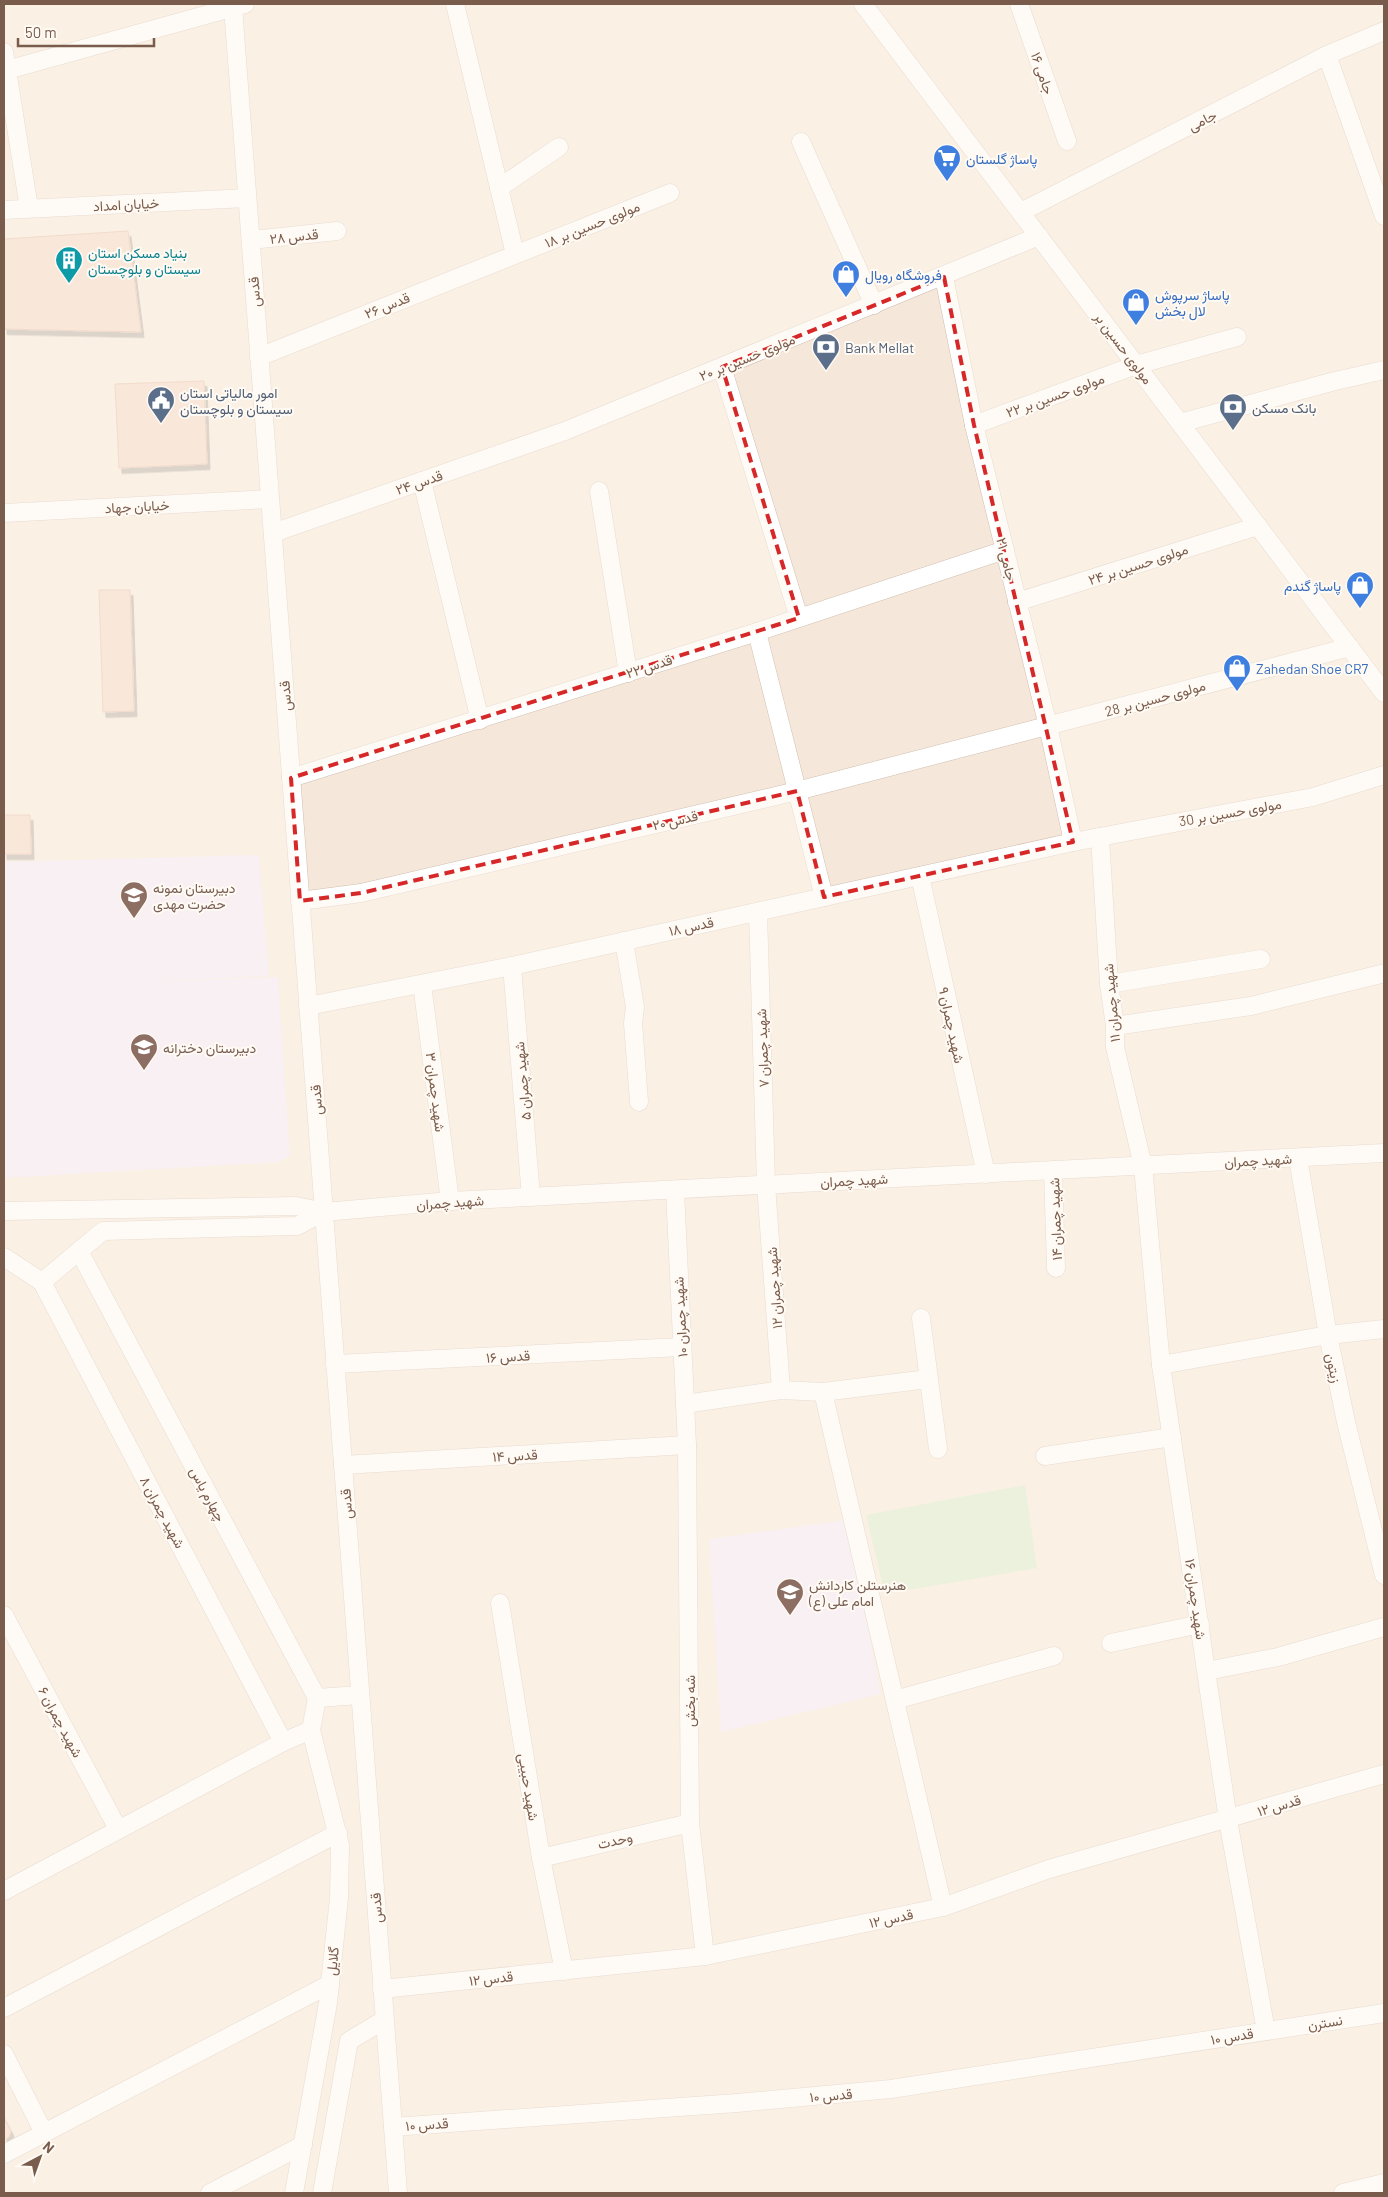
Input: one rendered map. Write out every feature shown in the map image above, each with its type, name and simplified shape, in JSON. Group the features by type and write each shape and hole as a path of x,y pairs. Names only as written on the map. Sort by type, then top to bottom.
{"street":[{"path":"456,4 515,254"},
{"name":"مولوی حسین بر","path":"863,4 1384,692"},
{"name":"جامی ۱۶","path":"1019,4 1066,141"},
{"path":"7,70 239,5"},
{"name":"قدس","path":"239,5 250,240 398,2193"},
{"name":"جامی","path":"1020,212 1327,55 1384,31"},
{"path":"4,52 29,208"},
{"path":"1327,55 1384,216"},
{"path":"801,142 874,305"},
{"path":"499,188 559,147"},
{"name":"مولوی حسین بر ۱۸","path":"515,254 670,193"},
{"name":"خیابان امداد","path":"4,210 247,198"},
{"name":"قدس ۲۸","path":"250,240 337,231"},
{"name":"مولوی حسین بر ۲۰","path":"565,431 1039,236"},
{"name":"قدس ۲۶","path":"259,356 515,254"},
{"name":"جامی ۲۱","path":"944,276 974,425 1048,726 1073,842"},
{"name":"مولوی حسین بر ۲۲","path":"974,425 1136,365 1237,337"},
{"path":"722,367 799,618"},
{"path":"1180,423 1384,370"},
{"name":"قدس ۲۴","path":"273,533 565,431"},
{"path":"422,481 480,720"},
{"path":"599,491 628,673"},
{"name":"خیابان جهاد","path":"4,513 270,500"},
{"name":"مولوی حسین بر ۲۴","path":"1017,602 1258,526"},
{"name":"قدس ۲۲","path":"291,778 757,632 1004,550"},
{"path":"757,632 824,897"},
{"name":"مولوی حسین بر 28","path":"1048,726 1350,647"},
{"name":"قدس ۲۰","path":"300,901 361,893 797,791 1048,726"},
{"name":"مولوی حسین بر 30","path":"1073,842 1313,797 1384,775"},
{"name":"شهید چمران ۱۱","path":"1100,837 1115,1047 1143,1166"},
{"name":"قدس ۱۸","path":"308,1006 512,966 1073,842"},
{"name":"شهید چمران ۹","path":"920,876 986,1174"},
{"name":"شهید چمران ۷","path":"758,912 766,1185"},
{"path":"624,941 635,1007 633,1023 639,1102"},
{"path":"1109,984 1260,958"},
{"name":"شهید چمران ۵","path":"512,966 531,1197"},
{"path":"1115,1026 1251,1006 1381,974"},
{"name":"شهید چمران ۳","path":"422,984 450,1201"},
{"name":"شهید چمران","path":"4,1211 296,1206 324,1212 450,1201 1384,1153"},
{"name":"زیتون","path":"1298,1158 1328,1335 1346,1422 1384,1575"},
{"name":"شهید چمران ۱۶","path":"1143,1166 1161,1365 1228,1820 1266,2031"},
{"name":"شهید چمران ۱۴","path":"1053,1170 1056,1268"},
{"name":"شهید چمران ۱۲","path":"766,1185 781,1390"},
{"name":"شهید چمران ۱۰","path":"674,1190 687,1445"},
{"name":"شهید چمران","path":"42,1282 103,1231 297,1226 324,1212"},
{"name":"چهارم یاس","path":"79,1251 317,1698"},
{"path":"4,1257 42,1282"},
{"name":"شهید چمران ۸","path":"42,1282 283,1742"},
{"path":"921,1318 938,1449"},
{"path":"1161,1365 1328,1335 1384,1329"},
{"name":"قدس ۱۶","path":"335,1364 681,1347"},
{"path":"685,1404 781,1390 823,1392 928,1379"},
{"path":"823,1392 943,1908"},
{"path":"1044,1456 1172,1437"},
{"name":"قدس ۱۴","path":"343,1465 687,1445"},
{"name":"شه بخش","path":"687,1445 690,1823 705,1956"},
{"name":"شهید حبیبی","path":"500,1603 540,1858 564,1971"},
{"name":"شهید چمران ۶","path":"4,1615 118,1829"},
{"path":"1111,1643 1200,1624"},
{"path":"1207,1671 1278,1657 1384,1627"},
{"path":"895,1700 1054,1656"},
{"path":"4,1891 283,1742 311,1730 317,1698 360,1695"},
{"name":"گلایل","path":"294,2193 330,1984 339,1898 340,1845 311,1730"},
{"name":"قدس ۱۲","path":"382,1989 705,1956 943,1908 1049,1869 1228,1820 1384,1774"},
{"name":"وحدت","path":"540,1858 690,1823"},
{"path":"4,2008 338,1834"},
{"path":"4,2154 330,1984"},
{"name":"نسترن","path":"1266,2031 1384,2012"},
{"path":"322,2193 349,2041 384,2020"},
{"name":"قدس ۱۰","path":"393,2127 737,2103 891,2089 1266,2031"},
{"path":"4,2054 44,2133"},
{"path":"210,2193 303,2145"},
{"path":"1343,2193 1384,2183"}],"highlighted area":[{"path":"944,277 974,425 1073,842 824,897 797,791 361,893 300,901 291,778 799,618 722,367"}],"shaded area":[{"path":"4,4 1384,4 1384,2193 4,2193"},
{"name":"دبیرستان دخترانه","path":"259,855 269,976 143,982 278,977 290,1155 279,1162 4,1178 4,862"},
{"name":"هنرستلن کاردانش امام علی (ع)","path":"846,1520 881,1694 721,1732 709,1539"}],"green space":[{"path":"1025,1485 1037,1568 885,1594 866,1515"}],"building":[{"name":"بنیاد مسکن استان سیستان و بلوچستان","path":"128,231 141,332 4,329 4,239"},
{"name":"امور مالیاتی استان سیستان و بلوچستان","path":"204,381 207,464 119,468 115,384"},
{"path":"99,590 130,590 134,711 103,712"},
{"path":"4,815 30,815 31,854 4,854"},
{"path":"4,2117 11,2131 9,2137 4,2140"}],"place":[{"name":"پاساژ گلستان","path":"947,182"},
{"name":"بنیاد مسکن استان سیستان و بلوچستان","path":"69,284"},
{"name":"فروشگاه رویال","path":"846,298"},
{"name":"پاساژ سرپوش لال بخش","path":"1136,326"},
{"name":"Bank Mellat","path":"826,371"},
{"name":"امور مالیاتی استان سیستان و بلوچستان","path":"161,424"},
{"name":"بانک مسکن","path":"1233,431"},
{"name":"پاساژ گندم","path":"1360,609"},
{"name":"Zahedan Shoe CR7","path":"1237,692"},
{"name":"دبیرستان نمونه حضرت مهدی","path":"134,919"},
{"name":"دبیرستان دخترانه","path":"144,1071"},
{"name":"هنرستلن کاردانش امام علی (ع)","path":"790,1616"}]}
